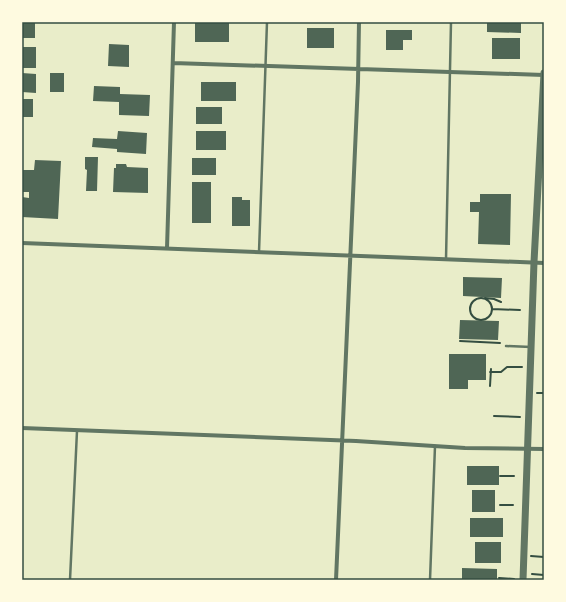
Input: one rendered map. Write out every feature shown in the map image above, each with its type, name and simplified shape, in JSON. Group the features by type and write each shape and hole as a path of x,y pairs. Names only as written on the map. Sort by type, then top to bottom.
{"street":[{"path":"167,248 174,22"},
{"path":"336,580 359,22"},
{"path":"173,63 544,75 534,262 523,578"},
{"path":"22,243 544,263"},
{"path":"22,428 341,440 435,446 544,449"}],"lane":[{"path":"259,252 266,22"},
{"path":"446,260 452,22"},
{"path":"506,346 531,346"},
{"path":"70,580 77,430"},
{"path":"430,580 435,446"}],"path":[{"path":"482,299 488,301 492,310 491,314 486,319 479,320 471,313 471,306 475,300 482,299 494,299 501,302"},
{"path":"492,310 520,310"},
{"path":"460,341 492,342 506,346"},
{"path":"490,372 501,372 507,367 531,368"},
{"path":"490,386 491,369"},
{"path":"494,416 529,417"},
{"path":"500,476 514,476"},
{"path":"500,505 513,505"},
{"path":"524,556 544,557"},
{"path":"499,578 523,578 544,574"}],"building":[{"path":"22,22 35,22 35,38 22,38"},
{"path":"487,22 521,22 521,33 487,32"},
{"path":"195,23 229,23 229,42 195,42"},
{"path":"307,28 334,28 334,48 307,48"},
{"path":"386,30 412,30 412,40 403,40 403,50 386,50"},
{"path":"492,38 520,38 520,59 492,59"},
{"path":"109,44 129,45 129,67 108,66"},
{"path":"22,47 36,47 36,68 22,68"},
{"path":"22,73 36,74 36,93 22,92"},
{"path":"50,73 64,73 64,92 50,92"},
{"path":"201,82 236,82 236,101 201,101"},
{"path":"94,86 120,87 120,94 150,95 149,116 119,115 119,102 93,101"},
{"path":"22,99 33,99 33,117 22,117"},
{"path":"196,107 222,107 222,124 196,124"},
{"path":"118,131 147,133 146,154 117,152 117,149 92,147 93,138 117,139"},
{"path":"196,131 226,131 226,150 196,150"},
{"path":"85,157 98,157 97,191 86,191 87,170 85,169"},
{"path":"192,158 216,158 216,175 192,175"},
{"path":"35,160 61,161 58,219 22,217 22,197 29,198 29,192 22,192 22,170 34,170"},
{"path":"116,164 126,164 127,167 148,168 148,193 113,192 114,168 116,168"},
{"path":"192,182 211,182 211,223 192,223"},
{"path":"480,194 511,194 510,245 478,244 479,212 470,212 470,202 480,202"},
{"path":"232,197 242,197 242,200 250,200 250,226 232,226"},
{"path":"463,277 502,278 501,298 463,296"},
{"path":"460,320 499,321 498,340 459,339"},
{"path":"449,354 486,354 486,380 468,380 468,389 449,389"},
{"path":"467,466 499,466 499,485 467,485"},
{"path":"472,490 495,490 495,512 472,512"},
{"path":"470,518 503,518 503,537 470,537"},
{"path":"475,542 501,542 501,563 475,563"},
{"path":"462,568 497,569 497,580 462,580"}]}
